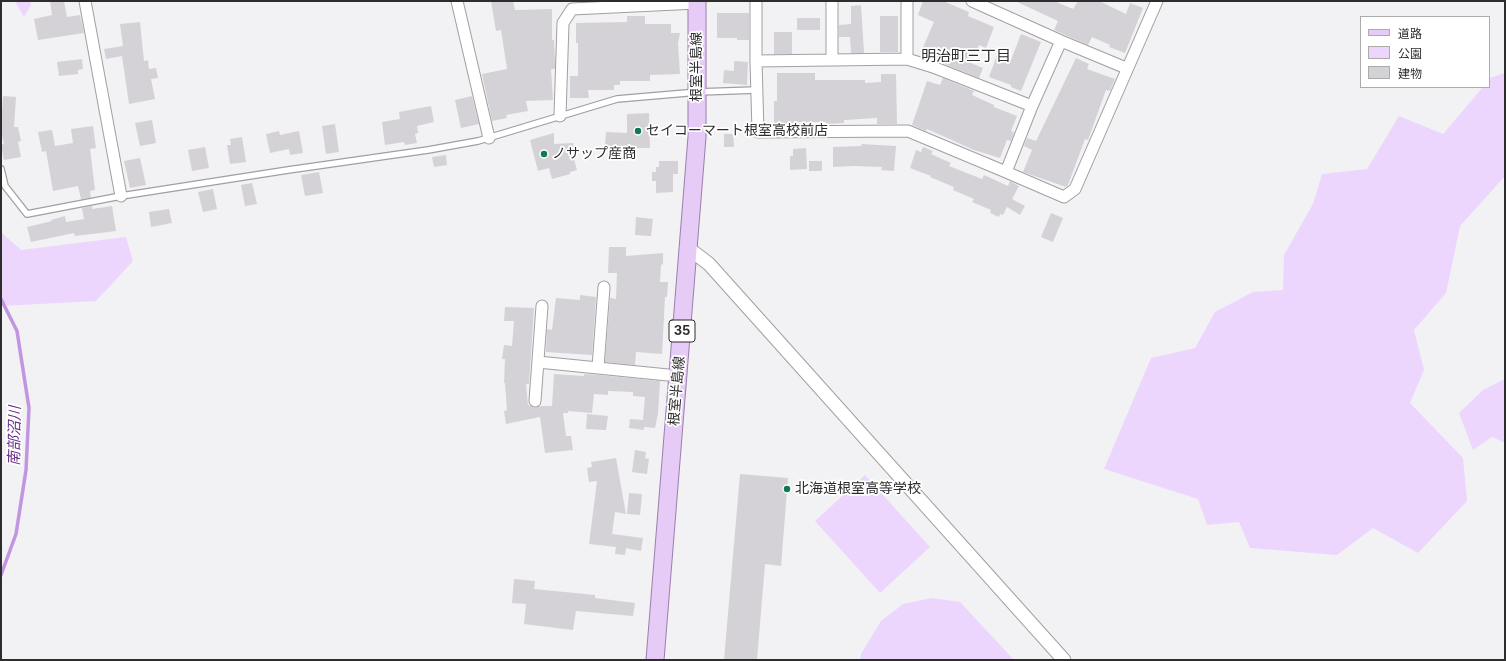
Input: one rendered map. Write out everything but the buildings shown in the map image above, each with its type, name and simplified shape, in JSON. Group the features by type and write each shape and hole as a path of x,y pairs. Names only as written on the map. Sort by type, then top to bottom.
{"main road":[{"name":"根室半島線","path":"655,660 697,137 697,2"}],"street":[{"path":"85,1 121,196"},
{"path":"457,1 489,138"},
{"path":"756,1 756,90 758,132 908,131 1064,197 1075,188 1126,68 1157,1"},
{"path":"832,1 832,59"},
{"path":"907,1 907,59"},
{"path":"972,1 1126,68"},
{"path":"560,116 563,23 572,9 697,2"},
{"path":"1006,172 1032,106 1061,41"},
{"path":"756,61 907,59 933,67 1032,106"},
{"path":"688,248 709,264 1064,660"},
{"path":"598,367 604,287"},
{"path":"535,401 542,306"},
{"path":"538,362 678,376"}],"lane":[{"path":"1,169 5,186 27,214 121,196 428,150 489,138 616,98 698,92 756,90"}],"green space":[{"path":"15,1 30,1 31,5 24,17"},
{"path":"1505,73 1505,176 1460,226 1446,293 1414,330 1424,370 1410,403 1463,458 1467,501 1418,553 1373,528 1337,555 1250,548 1239,522 1207,525 1198,499 1104,469 1151,358 1195,348 1215,312 1253,292 1283,290 1284,255 1313,204 1322,174 1367,169 1399,116 1443,134 1482,88 1490,88 1490,78"},
{"path":"1,232 21,250 126,237 133,261 96,301 1,306"},
{"path":"1505,379 1505,443 1492,437 1473,450 1459,413 1483,390"},
{"path":"865,475 930,547 880,593 815,521"},
{"path":"932,598 960,602 1014,660 860,660 861,654 881,621 903,604"}],"waterway":[{"name":"南部沼川","path":"1,299 17,331 29,408 26,470 16,534 1,575"}],"place":[{"name":"セイコーマート根室高校前店","path":"638,131"},
{"name":"ノサップ産商","path":"544,154"},
{"name":"北海道根室高等学校","path":"787,489"}],"district":[{"name":"明治町三丁目","path":"966,56"}]}
